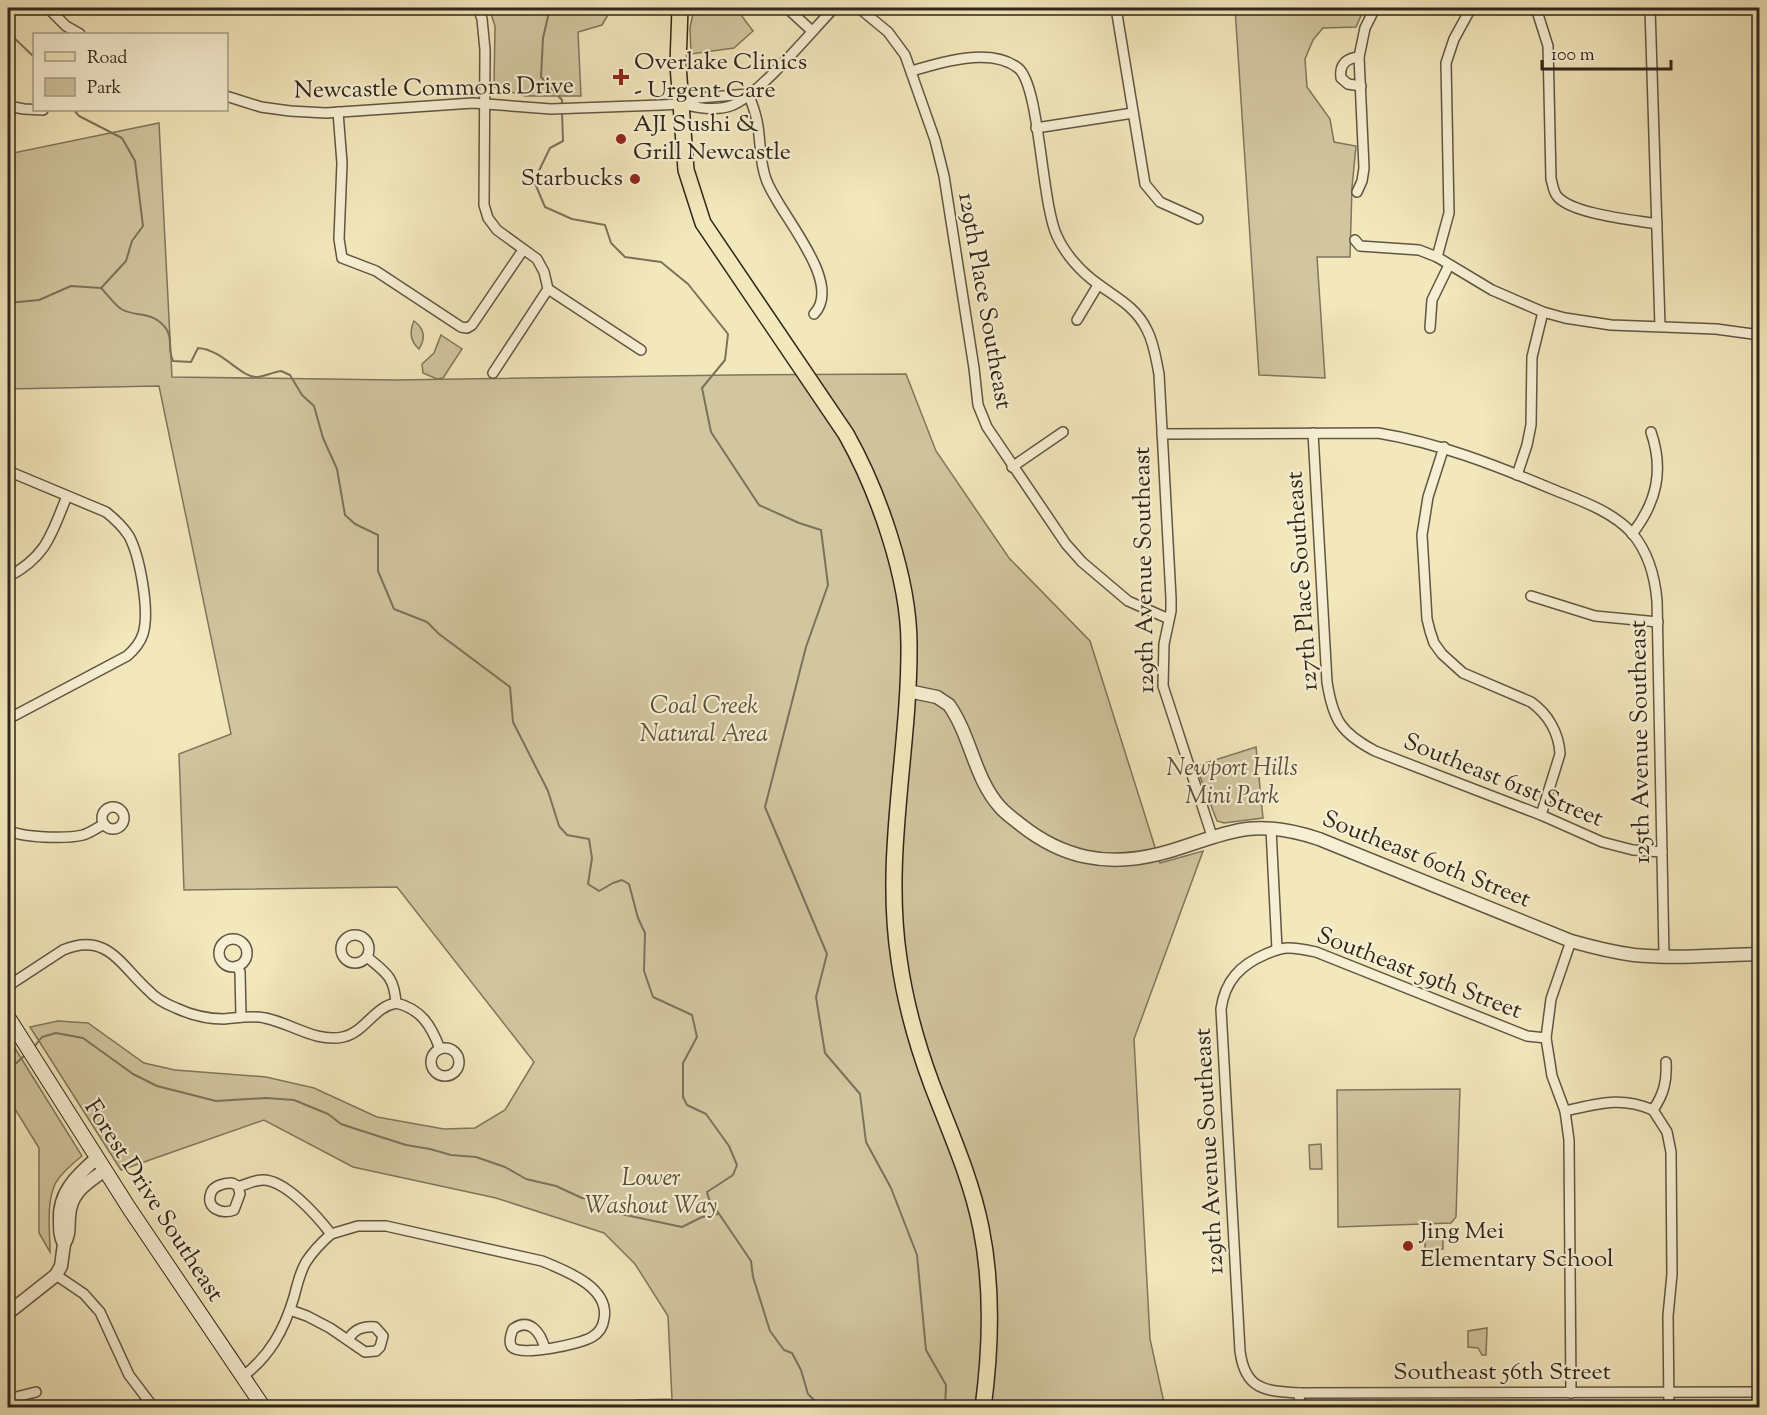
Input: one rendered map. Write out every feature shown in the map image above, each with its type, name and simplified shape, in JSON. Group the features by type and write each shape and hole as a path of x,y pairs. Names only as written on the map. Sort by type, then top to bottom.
{"main road":[{"path":"680,8 678,51 686,170 703,223 846,434 876,495 894,551 907,618 909,641 908,691 894,858 895,928 905,993 921,1052 958,1152 981,1227 989,1300 990,1340 983,1407"},
{"name":"Forest Drive Southeast","path":"8,1017 97,1158 264,1407"}],"street":[{"path":"48,8 66,26 78,33"},
{"path":"478,8 482,19 485,50 484,205 488,218 497,230 537,259 549,289 641,350"},
{"path":"787,8 812,31"},
{"path":"680,104 699,108 733,105 762,83 834,8"},
{"name":"129th Place Southeast","path":"859,8 896,41 912,71 935,140 942,169 978,405 987,427 1066,544 1082,562 1128,601 1169,619"},
{"path":"1116,8 1146,184 1153,196 1170,207 1197,219"},
{"path":"1357,192 1364,168 1359,57 1365,28 1375,8"},
{"path":"1437,257 1449,213 1446,63 1454,39 1471,8"},
{"path":"1536,8 1548,46 1551,178 1558,198 1572,207 1657,224"},
{"path":"1650,8 1660,326"},
{"path":"1359,57 1345,61 1340,73 1341,78 1348,84 1361,86"},
{"name":"129th Avenue Southeast","path":"912,71 954,59 994,59 1013,65 1020,70 1028,85 1049,211 1056,236 1073,261 1098,285 1132,309 1147,330 1159,374 1171,598 1164,644 1164,686 1212,836"},
{"path":"680,104 698,98 748,94"},
{"path":"748,94 758,122 760,153 766,181 776,202 815,263 822,294 819,309 814,314"},
{"name":"Newcastle Commons Drive","path":"228,97 261,107 290,111 338,112 484,103 551,109 680,104"},
{"path":"8,106 33,109"},
{"path":"338,112 342,163 339,239 342,258 376,271 452,321 467,328 472,326 523,250"},
{"path":"1036,128 1133,114"},
{"path":"1355,240 1360,246 1419,250 1437,257 1492,290 1543,312 1592,323 1716,329 1760,336"},
{"path":"1431,328 1432,300 1449,265"},
{"path":"1077,320 1098,285"},
{"path":"493,373 549,289"},
{"path":"1517,474 1527,445 1530,425 1532,357 1543,312"},
{"path":"1012,467 1063,432"},
{"path":"1162,434 1378,433 1444,447 1591,505 1615,519 1632,534 1647,513 1657,478 1658,459 1651,432"},
{"name":"127th Place Southeast","path":"1313,433 1327,682 1330,703 1339,724"},
{"path":"1444,447 1428,497 1422,535 1427,619 1434,643 1442,654 1463,673 1531,702 1538,707 1553,728 1560,745 1560,754 1540,815"},
{"path":"8,471 106,512 116,520 129,537 137,559 145,608 144,632 135,649 127,656 8,719"},
{"path":"8,578 29,564 43,550 67,496"},
{"name":"125th Avenue Southeast","path":"1632,534 1642,548 1656,585 1664,956"},
{"path":"1531,596 1595,616 1658,622"},
{"name":"Southeast 60th Street","path":"908,691 937,697 950,705 991,795 1011,818 1056,848 1083,856 1124,859 1157,855 1212,836 1249,829 1299,833 1319,839 1571,941 1618,953 1664,956 1760,954"},
{"name":"Southeast 61st Street","path":"1339,724 1361,744 1375,751 1618,847 1662,852"},
{"path":"8,830 21,836 82,835 104,824"},
{"path":"1271,829 1277,949"},
{"path":"1571,941 1551,999 1546,1038 1552,1076 1565,1112 1569,1140 1571,1393"},
{"path":"8,986 63,950 72,946 90,944 114,954 150,993 194,1016 261,1017 279,1021 320,1037 332,1038 350,1035 384,1006 396,1003 413,1008 420,1013 436,1038 440,1049"},
{"name":"Southeast 59th Street","path":"1277,949 1288,948 1316,952 1519,1033 1546,1038"},
{"name":"129th Avenue Southeast","path":"1248,1378 1241,1362 1240,1351 1221,1009 1227,987 1240,968 1277,949"},
{"path":"367,957 390,978 396,1003"},
{"path":"237,966 240,972 241,1017"},
{"path":"1653,1110 1666,1085 1666,1062"},
{"path":"1565,1112 1615,1101 1628,1102 1653,1110 1667,1132 1671,1152 1672,1274 1668,1316 1669,1407"},
{"path":"64,1244 60,1238 59,1216 63,1197 81,1171 97,1158"},
{"path":"8,1313 56,1275 64,1244 69,1236 69,1215 74,1196 83,1185 105,1170"},
{"path":"238,1186 264,1180 281,1186 311,1210 331,1234"},
{"path":"242,1377 260,1362 278,1338 290,1310 305,1263 331,1234 358,1226 386,1226 542,1261 566,1271 588,1285 600,1296 604,1306 603,1324 598,1332 581,1342 545,1349"},
{"path":"56,1275 84,1294 100,1312 129,1375 154,1407"},
{"path":"290,1310 313,1319 348,1340"},
{"name":"Southeast 56th Street","path":"1248,1378 1269,1390 1299,1393 1760,1392"},
{"path":"8,1399 36,1392"},
{"path":"1299,1393 1300,1407"}],"green space":[{"path":"489,8 612,8 602,25 578,32 581,96 525,96 494,87 495,26"},
{"path":"694,8 739,8 741,15 753,31 734,48 691,54 690,28"},
{"path":"1235,8 1364,9 1356,27 1323,28 1313,40 1305,59 1307,87 1330,119 1334,142 1356,146 1350,257 1317,257 1325,378 1259,375"},
{"name":"Coal Creek Natural Area","path":"159,123 172,377 396,380 906,374 936,451 1009,558 1090,641 1160,863 1203,851 1134,1039 1150,1339 1165,1407 636,1407 635,1400 672,1399 668,1316 635,1264 604,1233 496,1198 353,1167 264,1120 121,1170 30,1027 58,1021 88,1023 144,1063 175,1070 266,1077 314,1088 377,1117 444,1129 475,1128 505,1110 534,1062 397,887 184,890 179,754 231,734 159,386 8,389 8,154"},
{"path":"414,321 423,334 423,341 419,349 411,336"},
{"path":"441,335 462,349 443,378 437,379 423,373 422,364 434,353"},
{"name":"Newport Hills Mini Park","path":"1256,747 1263,818 1224,823 1217,821 1196,766"},
{"path":"8,1037 82,1156 60,1176 52,1192 49,1218 50,1252 39,1233 39,1148 12,1104 8,1105"},
{"path":"1460,1089 1456,1217 1451,1223 1338,1227 1337,1090"},
{"path":"1321,1144 1322,1169 1310,1169 1309,1145"},
{"path":"1443,1236 1443,1249 1425,1249 1425,1237"},
{"path":"1487,1328 1486,1355 1482,1355 1478,1348 1468,1347 1468,1331"}],"waterway":[{"path":"550,8 543,38 541,77 562,100 562,106"},
{"path":"8,32 33,56"},
{"path":"75,111 79,116 122,138 135,161 143,226 132,241 126,261 102,287"},
{"path":"562,112 563,141 550,148 534,181 545,207 572,219 605,225 611,243 625,257 661,262 688,284 728,334 725,360 702,388 711,432 759,505 821,530 828,585 806,647 765,807 827,954 816,997 825,1053 860,1094 866,1142 891,1188 917,1255 926,1350 946,1385 945,1408"},
{"path":"8,303 39,300 71,286 101,288 121,309 151,317 162,324 169,334 173,361 191,362 198,348 216,354 251,376 258,377 281,371 290,375 302,395 314,406 323,438 337,469 345,515 355,524 378,535 378,571 394,609 427,622 439,634 510,687 513,722 548,791 559,826 567,835 589,839 592,858 588,884 599,891 622,880 629,884 638,918 645,933 644,971 653,997 692,1015 697,1037 683,1063 683,1097 687,1105 706,1114 729,1146 737,1165 733,1175 707,1192 709,1199 751,1261 753,1277 770,1331 784,1350 792,1353 801,1370 808,1394 822,1408"},
{"path":"34,1047 42,1037 56,1033 83,1038 133,1074 157,1086 216,1101 266,1098 294,1100 328,1114 341,1124 356,1129 406,1145 451,1155 476,1157 505,1167 526,1179 556,1186 582,1198 601,1200 616,1213 682,1227 702,1217 718,1214"},
{"path":"8,1071 25,1055"}],"place":[{"name":"Overlake Clinics - Urgent Care","path":"621,77"},
{"name":"AJI Sushi & Grill Newcastle","path":"621,139"},
{"name":"Starbucks","path":"635,179"},
{"name":"Jing Mei Elementary School","path":"1408,1246"}],"park label":[{"name":"Lower Washout Way","path":"651,1193"}]}
